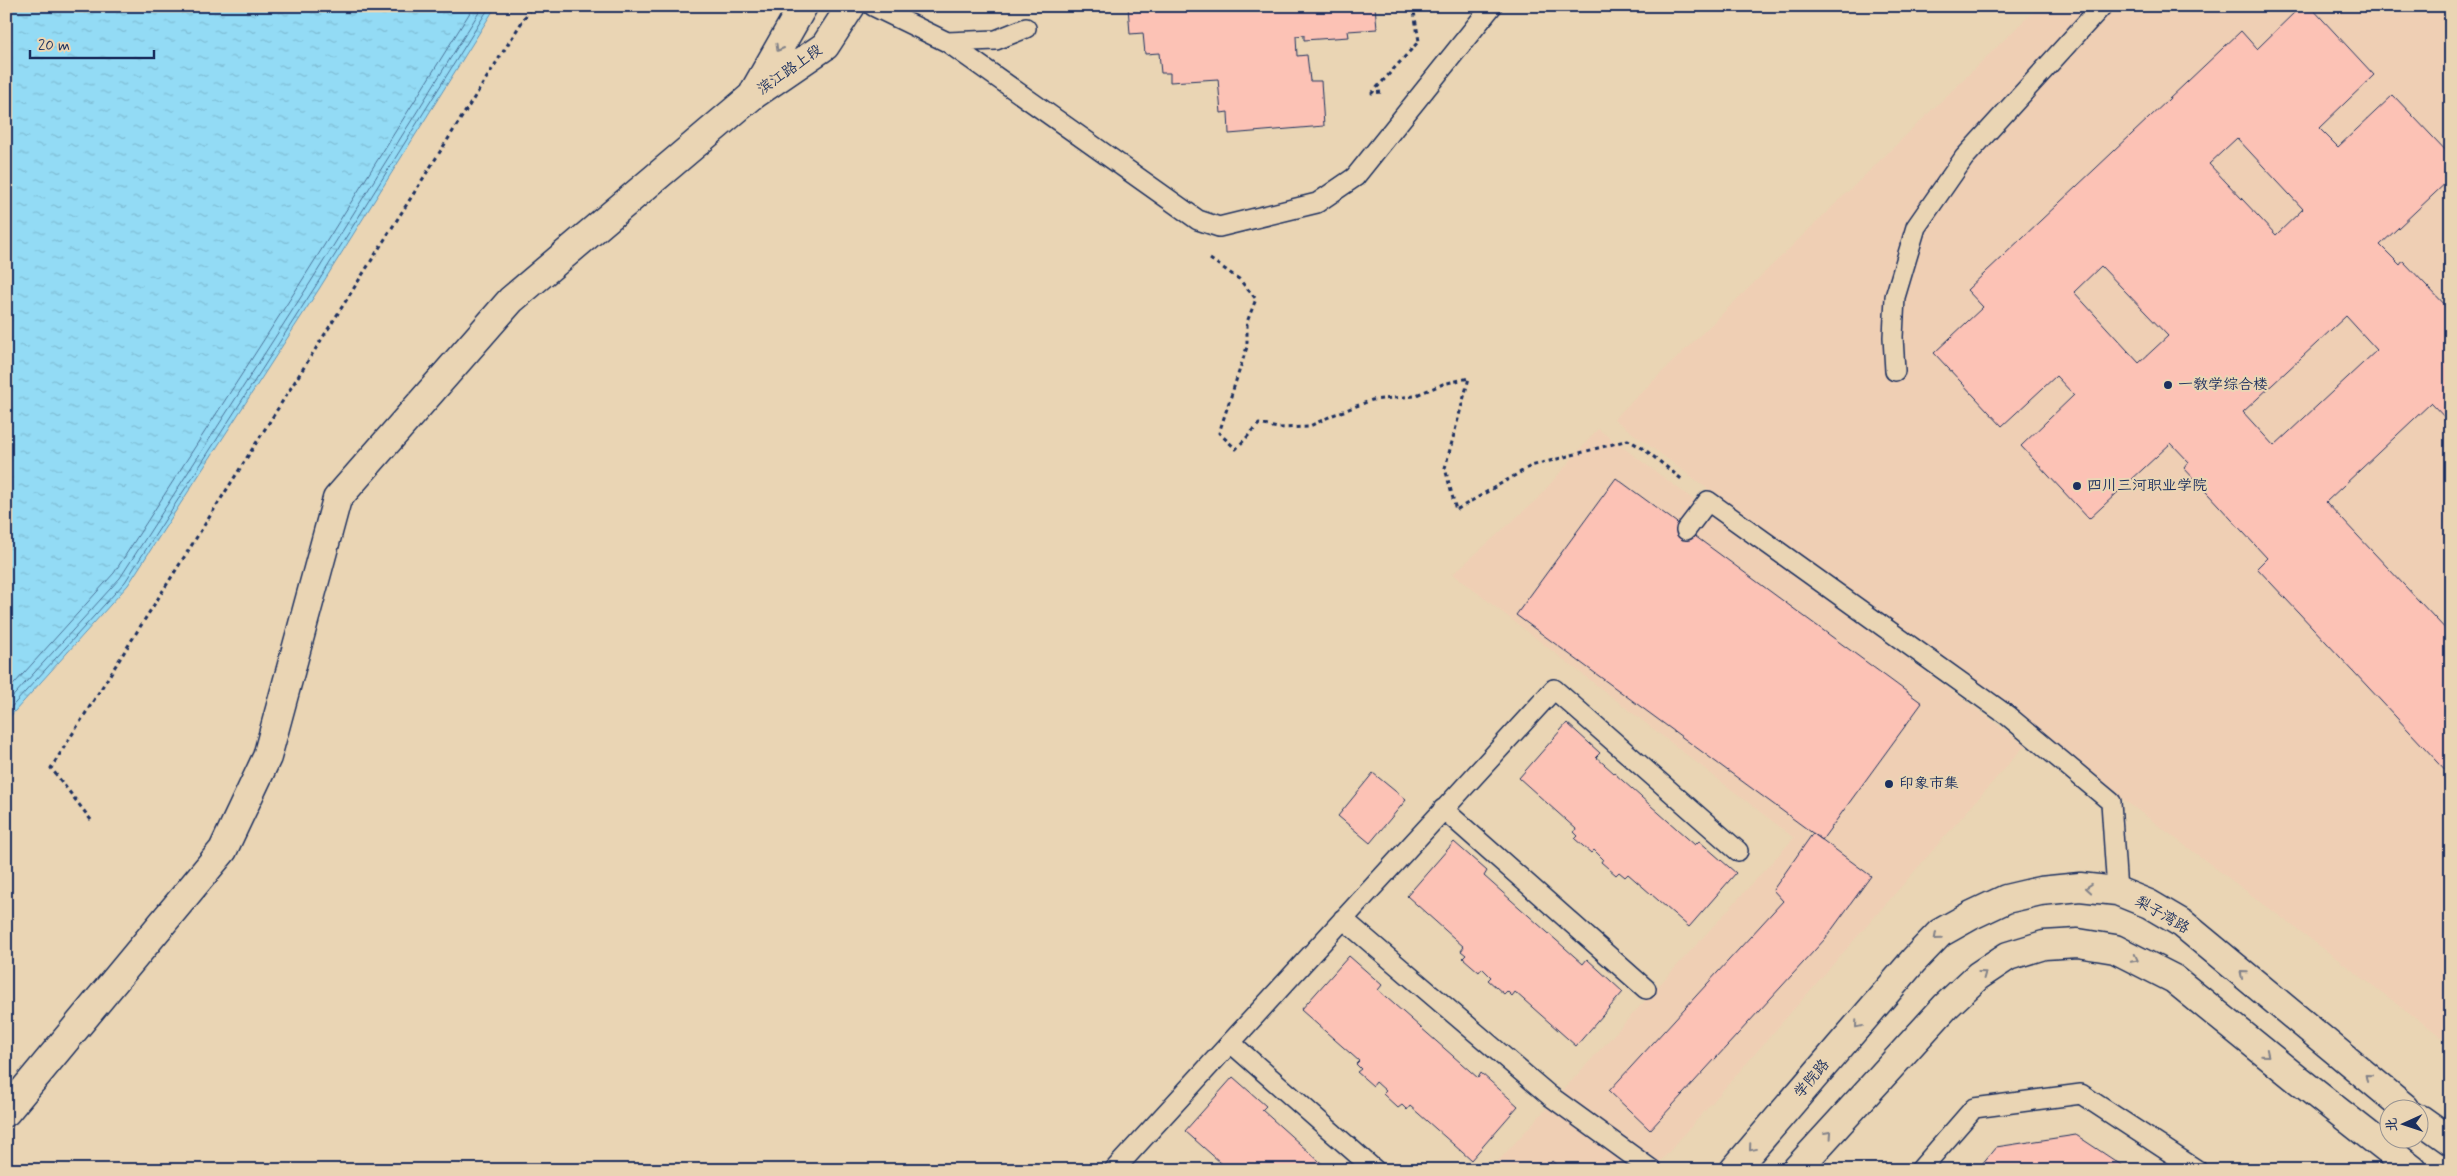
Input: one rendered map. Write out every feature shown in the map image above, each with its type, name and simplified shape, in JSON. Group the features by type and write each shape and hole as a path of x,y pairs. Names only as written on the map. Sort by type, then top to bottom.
{"street":[{"name":"滨江路上段","path":"752,96 803,6"},
{"name":"滨江路上段","path":"752,96 825,46 851,6"},
{"path":"6,1112 224,850 267,757 337,499 511,300 752,96"},
{"name":"梨子湾路","path":"1890,988 1940,934 2006,899 2040,891 2080,888 2117,891 2148,904 2182,924 2393,1098"},
{"path":"1796,1170 1946,1006 1978,976 2008,956 2044,945 2078,943 2115,949 2174,979 2401,1166"},
{"name":"学院路","path":"1734,1170 1890,988"},
{"path":"2430,1126 2451,1141"}],"lane":[{"path":"872,6 947,42 1198,220 1219,227 1317,203 1355,177 1492,6"},
{"path":"1895,371 1893,337 1895,297 1916,227 1964,158 2102,6"},
{"path":"947,42 996,40 1026,28"},
{"path":"1686,530 1708,501 2008,716 2111,802 2117,891"},
{"path":"1114,1170 1554,689 1738,852"},
{"path":"1443,810 1646,989"},
{"path":"1343,919 1550,1096 1652,1170"},
{"path":"1231,1043 1374,1170"},
{"path":"1920,1170 1974,1108 2081,1094 2197,1170"}],"path":[{"path":"91,820 51,768 532,6"},
{"path":"1207,256 1239,279 1256,299 1247,322 1247,347 1220,433 1236,449 1259,424 1278,428 1308,428 1333,415 1372,400 1414,396 1443,384 1470,378 1445,468 1456,510 1531,466 1628,440 1644,448 1708,501"}],"shaded area":[{"name":"四川三河职业学院","path":"2039,6 2451,6 2451,1044 1614,419"},
{"path":"1598,429 2025,745 1653,1170 1490,1170 1794,838 1453,574 1537,499"}],"water":[{"path":"6,6 496,6 319,289 128,585 6,721"}],"building":[{"path":"1128,6 1375,6 1377,29 1348,31 1349,37 1304,40 1304,35 1296,36 1297,56 1307,55 1310,81 1321,81 1324,126 1229,134 1228,112 1221,113 1218,79 1170,82 1170,73 1161,73 1159,53 1145,54 1143,33 1130,34"},
{"name":"一教学综合楼","path":"2301,6 2310,6 2374,75 2319,128 2338,147 2393,95 2451,156 2451,178 2380,245 2400,265 2403,261 2451,311 2451,424 2431,403 2326,502 2451,635 2451,776 2257,568 2267,558 2184,468 2189,462 2171,443 2089,519 2021,446 2074,395 2056,376 2002,426 1934,353 1983,307 1967,290 2241,31 2257,49","holes":["2237,138 2303,209 2276,235 2209,164","2101,266 2168,336 2139,363 2074,292","2346,316 2377,350 2274,446 2243,412"]},
{"path":"1616,478 1922,703 1822,840 1516,615"},
{"path":"1567,723 1600,753 1596,757 1695,845 1699,841 1736,873 1689,927 1628,874 1625,877 1619,872 1616,875 1601,862 1603,859 1594,850 1591,853 1575,839 1578,836 1574,832 1576,829 1519,778"},
{"path":"1373,773 1406,800 1370,843 1338,816"},
{"path":"1813,833 1871,876 1825,939 1650,1130 1609,1091 1783,901 1773,890"},
{"path":"1454,842 1487,871 1484,876 1583,964 1587,959 1623,992 1576,1046 1515,992 1512,996 1507,991 1504,994 1488,980 1491,977 1482,968 1479,972 1463,958 1466,955 1461,951 1464,947 1407,896"},
{"path":"1349,956 1382,985 1378,990 1478,1078 1481,1073 1518,1106 1471,1160 1410,1106 1407,1110 1402,1105 1398,1108 1383,1094 1386,1091 1376,1082 1373,1086 1357,1072 1361,1069 1356,1064 1359,1061 1301,1010"},
{"path":"1233,1077 1266,1106 1262,1110 1329,1170 1229,1170 1185,1131"},
{"path":"2076,1135 2129,1170 1977,1170 1996,1147"},
{"path":"1552,1161 1562,1170 1544,1170"}],"place":[{"name":"一教学综合楼","path":"2168,385"},
{"name":"四川三河职业学院","path":"2077,486"},
{"name":"印象市集","path":"1889,784"}]}
